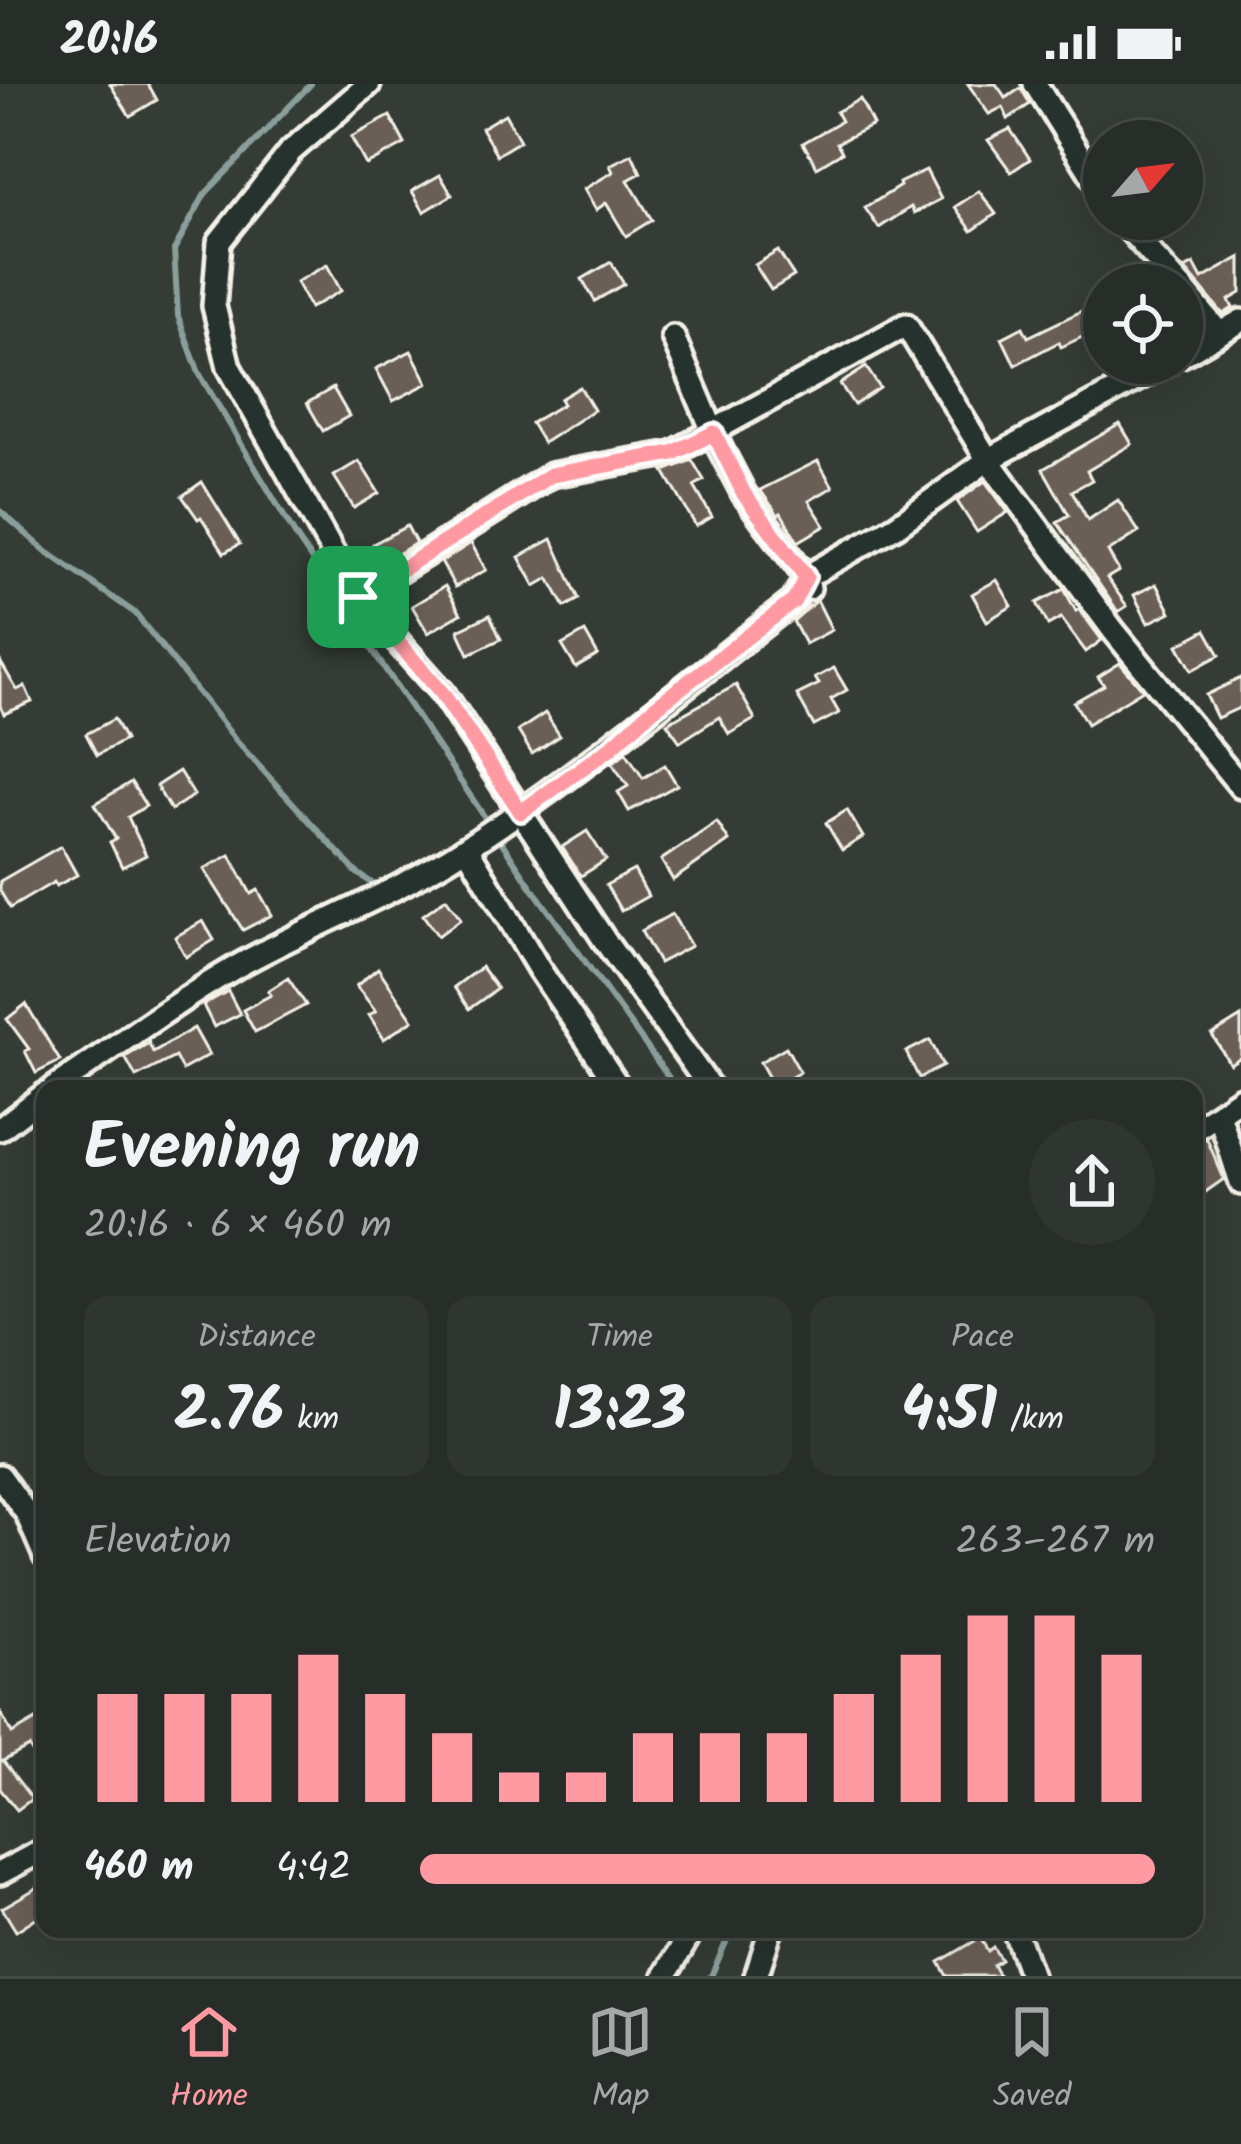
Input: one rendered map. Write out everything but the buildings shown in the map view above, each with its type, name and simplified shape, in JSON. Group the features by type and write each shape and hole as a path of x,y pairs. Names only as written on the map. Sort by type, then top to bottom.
{"street":[{"path":"369,84 292,152 220,242 214,306 229,367 358,597 442,693 514,817 705,1080"},
{"path":"1034,84 1083,161"},
{"path":"1139,240 1161,264"},
{"path":"1203,313 1220,333"},
{"path":"1203,343 1241,321"},
{"path":"358,597 551,475 673,453 907,325 988,460 1113,630 1241,787"},
{"path":"673,337 744,494 808,588"},
{"path":"67,1080 237,967 467,848 609,749 808,588 988,460 1128,384"},
{"path":"467,848 539,969 614,1080"},
{"path":"1203,1124 1241,1098"},
{"path":"0,1130 36,1101"},
{"path":"1219,1114 1241,1183"},
{"path":"0,1476 36,1535"},
{"path":"0,1873 36,1854"},
{"path":"665,1976 688,1938"},
{"path":"756,1976 768,1938"},
{"path":"1017,1938 1031,1976"}],"waterway":[{"path":"311,84 205,194 174,250 178,316 199,373 297,538 533,889 671,1080"},
{"path":"0,511 47,552 135,613 239,744 356,872 376,886"},
{"path":"711,1976 728,1938"}],"route":[{"path":"714,433 744,494 806,577 794,601 653,709 609,749 521,812 442,693 358,597 551,475 673,453 714,433"}]}
